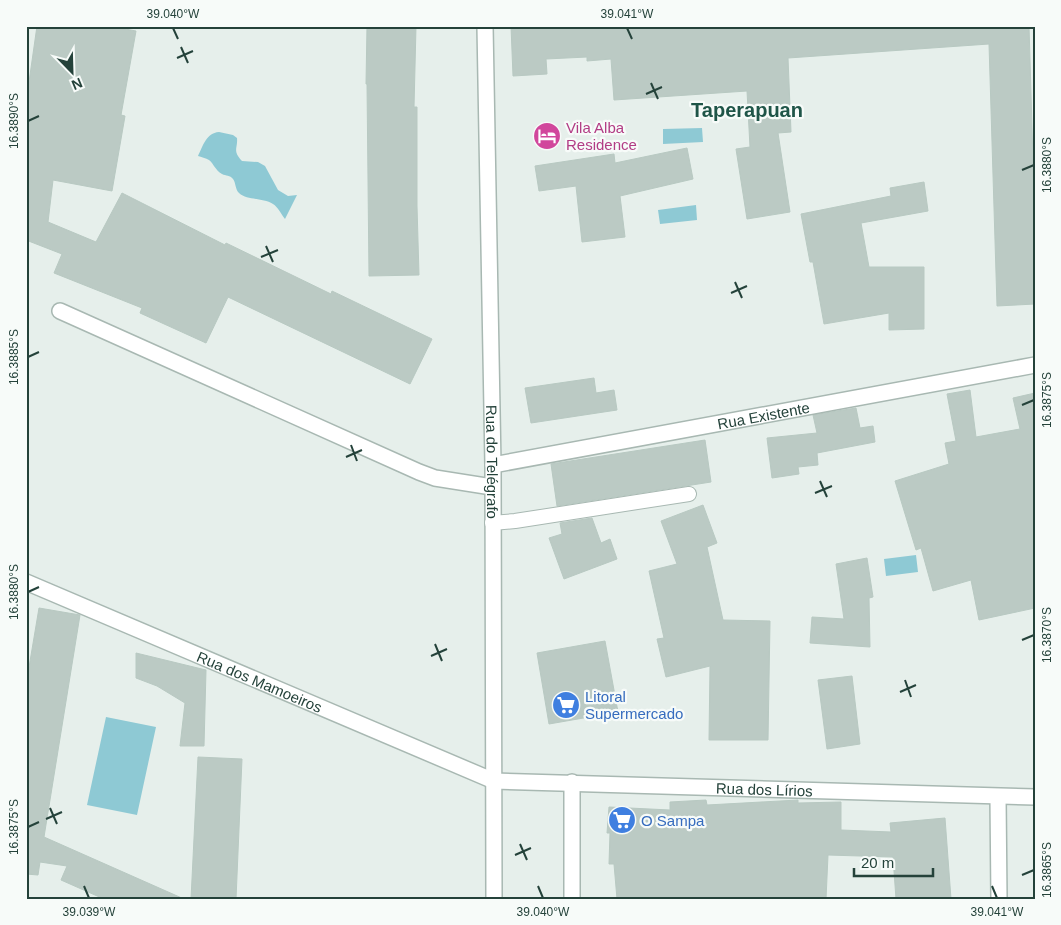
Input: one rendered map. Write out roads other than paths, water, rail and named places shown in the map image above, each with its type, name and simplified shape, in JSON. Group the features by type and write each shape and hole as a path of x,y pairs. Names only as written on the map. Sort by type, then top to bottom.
{"street":[{"name":"Rua do Telégrafo","path":"485,26 493,465 494,899"},
{"path":"60,311 419,472 435,478 492,487"},
{"name":"Rua Existente","path":"493,465 1035,365"},
{"name":"Rua dos Mamoeiros","path":"26,582 494,780"},
{"name":"Rua dos Lírios","path":"494,780 1035,798"},
{"path":"572,782 572,899"},
{"path":"998,797 999,899"}],"lane":[{"path":"492,523 689,494"}],"water":[{"path":"702,128 703,142 663,144 663,129"},
{"path":"219,132 233,135 237,138 236,152 242,161 258,162 265,166 278,190 288,196 297,195 285,219 273,204 239,193 232,178 222,174 209,160 198,156 208,137"},
{"path":"696,205 697,220 660,224 658,210"},
{"path":"916,555 918,572 886,576 884,559"},
{"path":"106,717 156,727 137,815 87,805"}],"place":[{"name":"Vila Alba Residence","path":"547,136"},
{"name":"Litoral Supermercado","path":"566,705"},
{"name":"O Sampa","path":"622,820"}],"district":[{"name":"Taperapuan","path":"747,110"}]}
